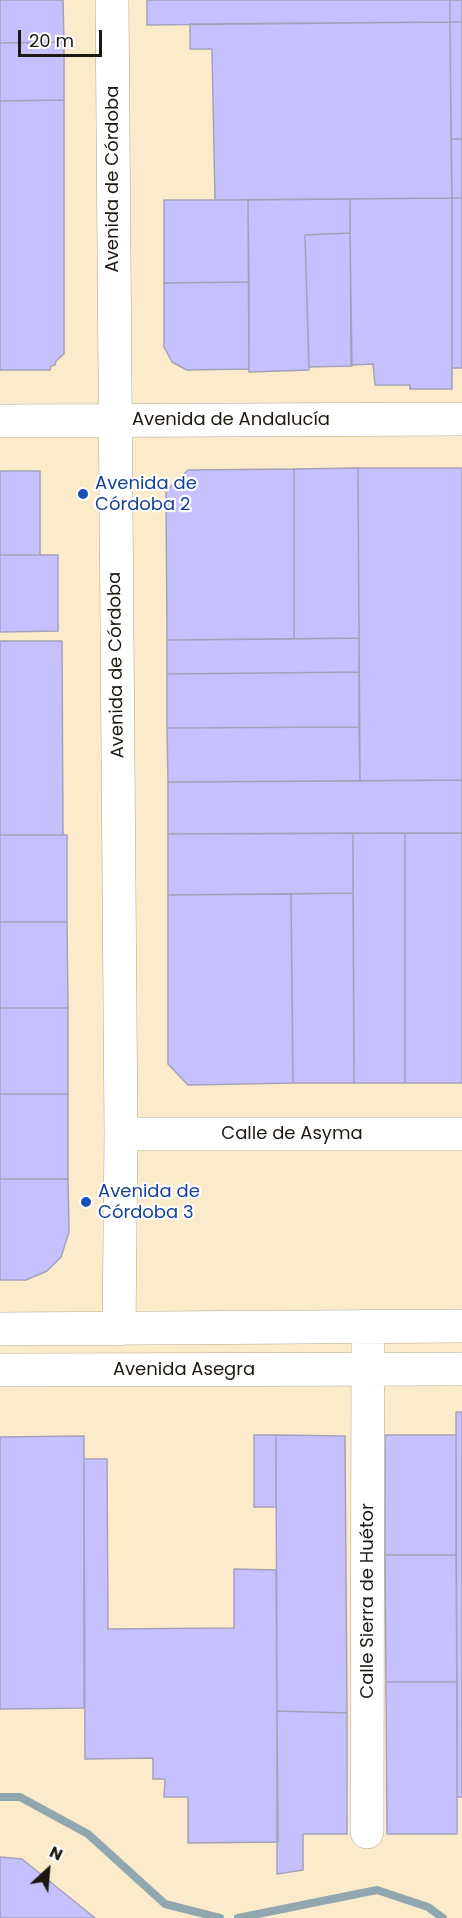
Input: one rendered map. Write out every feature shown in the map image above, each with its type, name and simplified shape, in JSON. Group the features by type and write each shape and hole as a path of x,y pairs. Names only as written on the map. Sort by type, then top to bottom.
{"street":[{"name":"Avenida de Córdoba","path":"112,0 121,1134 119,1329"},
{"name":"Avenida de Andalucía","path":"0,421 462,419"},
{"name":"Calle de Asyma","path":"121,1134 462,1134"},
{"path":"368,1326 368,1370"},
{"path":"0,1329 462,1326"},
{"path":"119,1329 157,1370"},
{"name":"Avenida Asegra","path":"0,1370 462,1370"},
{"name":"Calle Sierra de Huétor","path":"367,1832 368,1370"}],"shaded area":[{"path":"0,0 462,0 462,1918 0,1918"}],"building":[{"path":"0,0 63,0 64,42 0,43"},
{"path":"147,0 450,0 450,22 147,25"},
{"path":"450,0 462,0 462,22 450,22"},
{"path":"450,22 452,198 215,200 212,49 190,49 190,24"},
{"path":"450,22 462,22 462,139 451,139"},
{"path":"64,42 64,100 0,101 0,43"},
{"path":"64,100 64,354 55,365 51,366 50,370 0,370 0,101"},
{"path":"451,139 462,139 462,198 452,198"},
{"path":"452,198 452,389 410,389 410,385 375,385 373,364 351,365 350,199"},
{"path":"452,198 462,198 462,368 452,368"},
{"path":"350,199 350,233 305,235 309,370 249,372 248,200"},
{"path":"164,200 248,200 249,282 164,283"},
{"path":"350,233 352,366 309,367 305,235"},
{"path":"249,282 249,369 187,370 172,362 164,347 164,283"},
{"path":"358,468 462,468 462,780 360,781"},
{"path":"358,468 359,638 294,639 294,469"},
{"path":"294,469 294,639 167,640 166,491 188,470"},
{"path":"0,471 40,471 40,555 0,555"},
{"path":"0,555 58,555 58,631 0,632"},
{"path":"359,638 359,672 167,674 167,640"},
{"path":"0,641 62,641 63,835 0,835"},
{"path":"359,672 359,727 167,728 167,674"},
{"path":"359,727 360,781 168,782 167,728"},
{"path":"462,780 462,833 168,834 168,782"},
{"path":"353,833 353,893 168,895 168,834"},
{"path":"353,833 405,833 405,1083 354,1083"},
{"path":"405,833 462,833 462,1083 405,1083"},
{"path":"0,835 67,835 67,922 0,922"},
{"path":"353,893 354,1083 293,1083 291,894"},
{"path":"291,894 293,1083 188,1085 168,1064 168,895"},
{"path":"0,922 67,922 68,1008 0,1008"},
{"path":"0,1008 68,1008 68,1094 0,1094"},
{"path":"0,1094 68,1094 68,1179 0,1179"},
{"path":"0,1179 68,1179 69,1232 61,1257 47,1271 26,1280 0,1280"},
{"path":"456,1412 462,1412 462,1797 457,1797"},
{"path":"254,1435 276,1435 276,1507 254,1507"},
{"path":"276,1435 345,1436 347,1713 277,1711"},
{"path":"385,1435 456,1435 456,1555 385,1555"},
{"path":"84,1436 84,1708 0,1709 0,1437"},
{"path":"84,1459 107,1459 108,1629 234,1628 234,1569 276,1570 278,1842 188,1843 188,1797 164,1797 165,1779 153,1779 153,1758 85,1759"},
{"path":"385,1555 456,1555 457,1682 386,1682"},
{"path":"386,1682 457,1682 457,1834 387,1834"},
{"path":"277,1711 347,1713 347,1834 303,1834 303,1870 277,1874"},
{"path":"0,1857 22,1859 95,1918 0,1918"}],"waterway":[{"path":"0,1797 20,1797 88,1834 165,1904 220,1918"},
{"path":"238,1918 377,1890 428,1907 443,1918"}],"place":[{"name":"Avenida de Córdoba 2","path":"83,494"},
{"name":"Avenida de Córdoba 3","path":"86,1202"}]}
